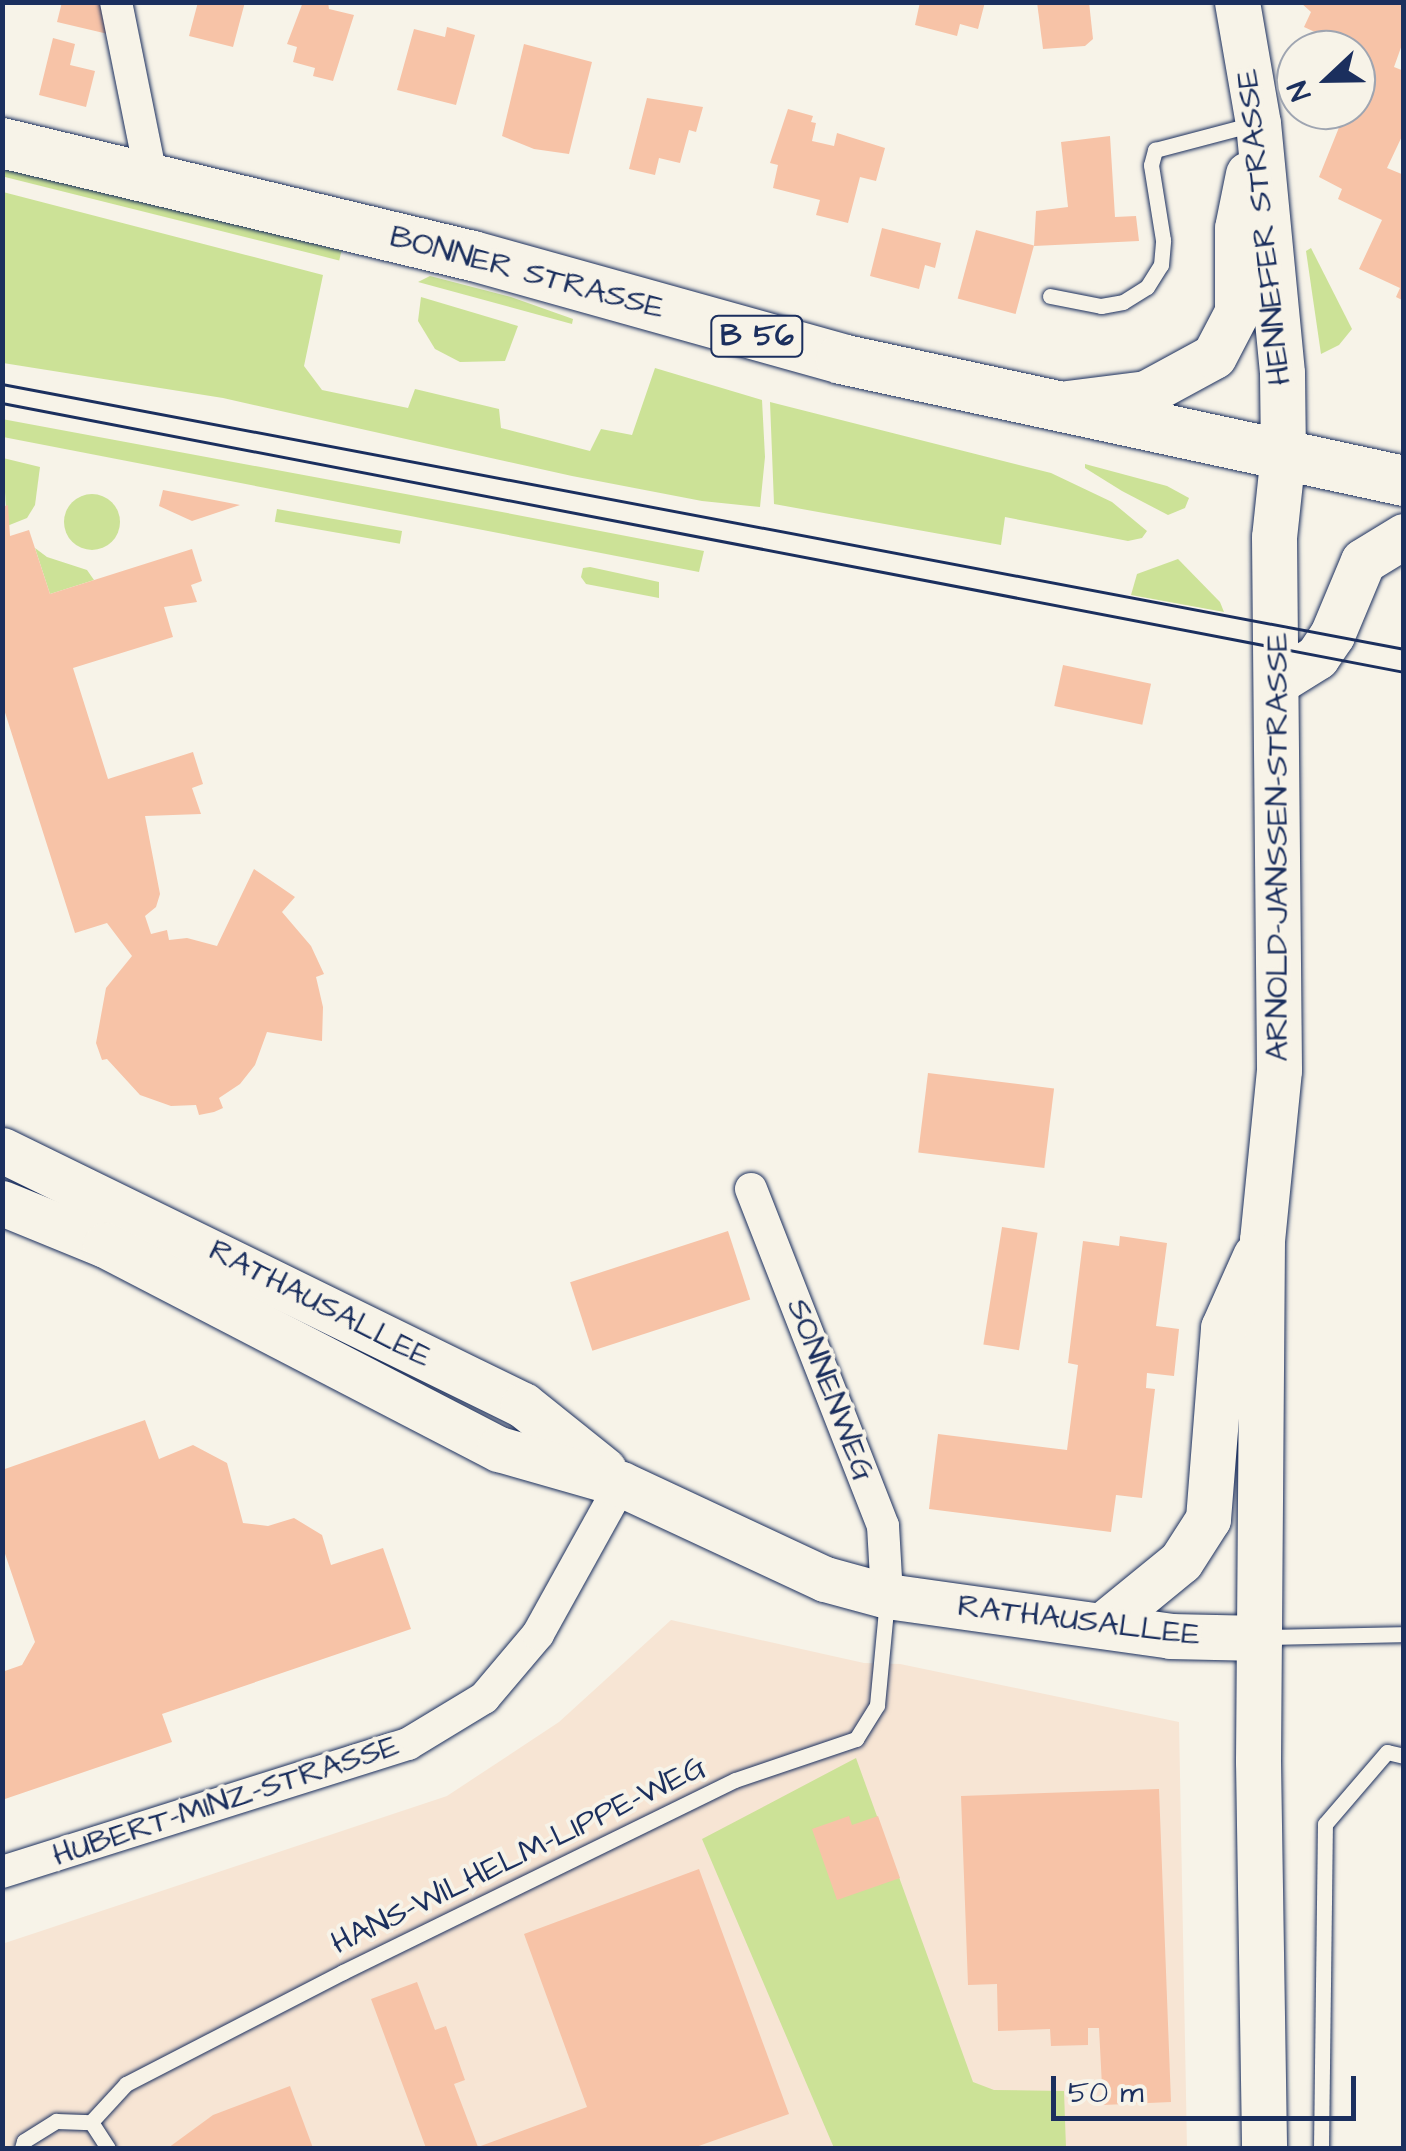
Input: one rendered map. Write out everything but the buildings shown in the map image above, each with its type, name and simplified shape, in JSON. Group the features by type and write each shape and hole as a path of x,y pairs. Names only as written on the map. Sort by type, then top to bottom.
{"main road":[{"name":"HENNEFER STRASSE","path":"1237,2 1258,123 1281,356 1282,453"},
{"path":"1043,406 1146,393 1214,356 1236,312 1237,228 1258,123"},
{"name":"BONNER STRASSE","path":"2,143 409,240 825,354 1043,406 1404,481"},
{"name":"ARNOLD-JANSSEN-STRASSE","path":"1264,2148 1262,1240 1279,1070 1274,537 1282,453"},
{"path":"1278,682 1317,657 1332,636 1363,561 1404,536"},
{"name":"RATHAUSALLEE","path":"2,1150 524,1405 621,1484"},
{"name":"RATHAUSALLEE","path":"2,1204 104,1245 500,1449 621,1484 825,1579 887,1596 1197,1640 1260,1638"},
{"name":"ARNOLD-JANSSEN-STRASSE","path":"1104,1624 1181,1562 1208,1519 1222,1328 1262,1240"}],"street":[{"path":"116,2 152,181"},
{"name":"SONNENWEG","path":"751,1189 883,1526 887,1596"},
{"name":"HUBERT-MINZ-STRASSE","path":"2,1872 408,1744 484,1698 538,1634 621,1484"}],"lane":[{"path":"1050,296 1101,306 1123,302 1147,287 1160,264 1163,240 1151,165 1154,150 1258,123"},
{"name":"HANS-WILHELM-LIPPE-WEG","path":"91,2122 126,2084 344,1972 735,1780 856,1739 878,1704 887,1596"},
{"path":"1260,1638 1305,1633 1404,1634"},
{"path":"1321,2148 1325,1824 1387,1752 1404,1756"},
{"path":"22,2148 24,2141 56,2121 91,2122 108,2148"}],"shaded area":[{"path":"671,1620 864,1663 900,1664 1179,1722 1187,2148 3,2148 2,1944 447,1796 559,1722"}],"green space":[{"path":"2,166 342,251 339,260 2,176"},
{"path":"3,192 323,275 304,366 322,390 408,408 415,389 499,409 501,428 590,451 601,429 632,435 655,368 762,400 765,457 760,507 702,501 572,476 223,398 3,363"},
{"path":"1311,248 1352,329 1339,345 1321,354 1306,251"},
{"path":"430,276 511,297 573,319 572,324 418,282"},
{"path":"421,297 518,326 505,361 460,362 435,349 418,321"},
{"path":"770,402 1051,473 1112,502 1147,531 1142,538 1128,541 1005,517 1001,545 774,504"},
{"path":"2,419 704,551 699,572 3,437"},
{"path":"3,458 40,467 35,505 27,518 7,526"},
{"path":"1085,464 1167,486 1189,498 1185,508 1168,515 1122,491 1085,468"},
{"path":"92,494 112,502 120,522 112,542 92,550 72,542 64,522 72,502"},
{"path":"277,509 402,531 400,544 275,522"},
{"path":"35,548 47,557 87,570 94,580 50,594"},
{"path":"1178,559 1220,602 1224,612 1131,595 1137,574"},
{"path":"583,568 659,582 659,598 586,584 581,577"},
{"path":"856,1758 973,2082 994,2090 1064,2091 1066,2148 834,2148 702,1839"}],"tram line":[{"path":"2,384 1404,649"},
{"path":"2,403 1404,672"}]}
